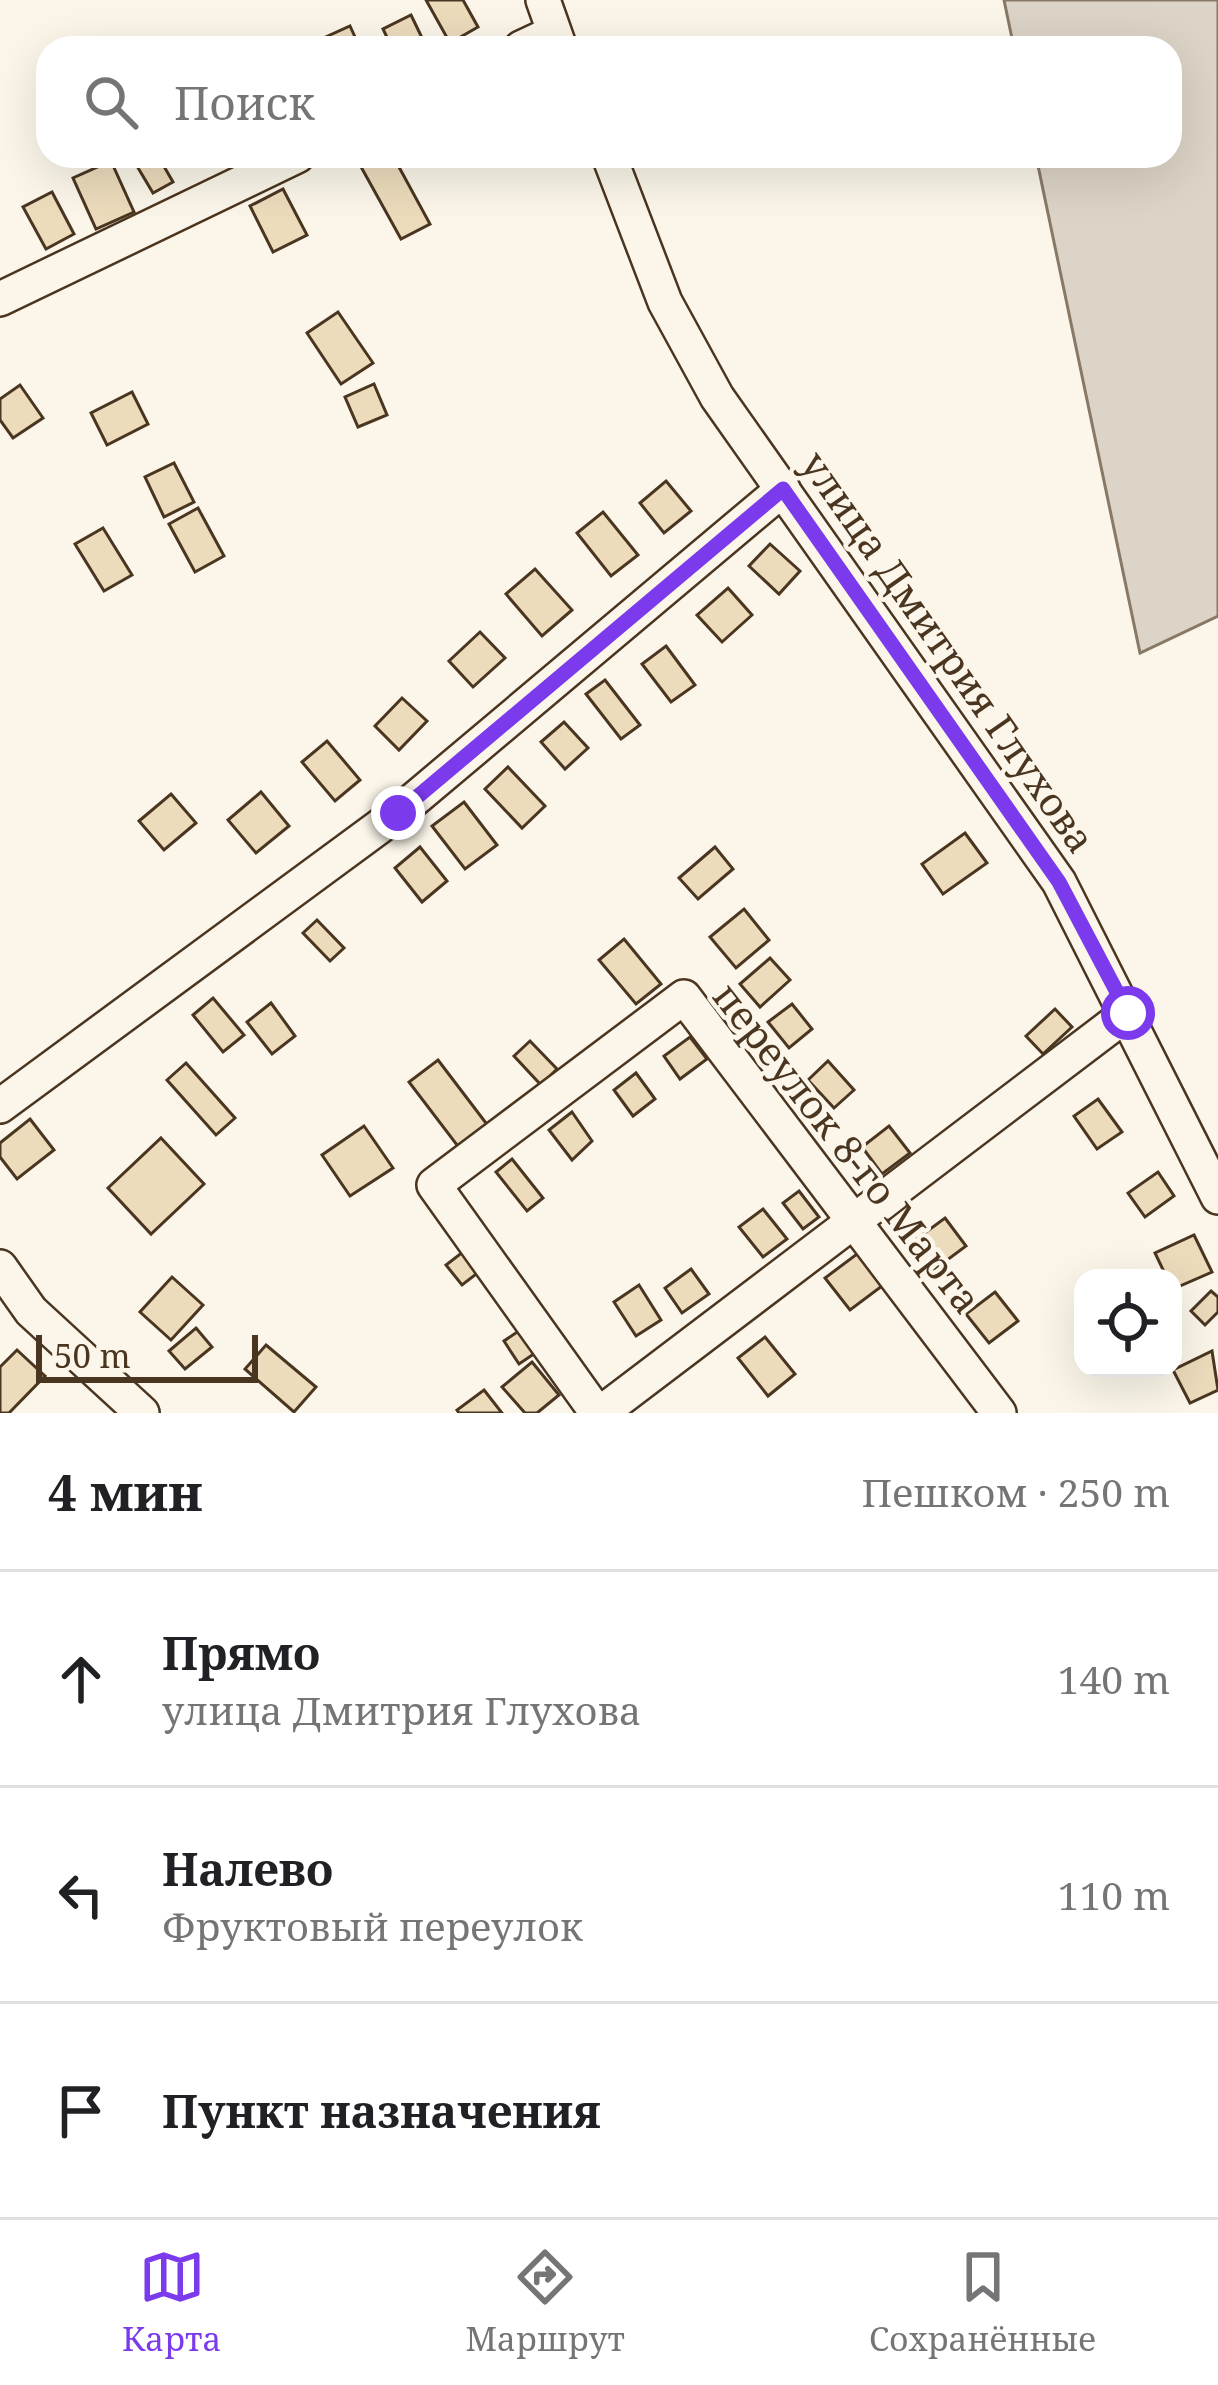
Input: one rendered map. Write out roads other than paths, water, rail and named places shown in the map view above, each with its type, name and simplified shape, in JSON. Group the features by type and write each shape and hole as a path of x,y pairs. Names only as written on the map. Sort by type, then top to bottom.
{"street":[{"path":"0,299 272,168"},
{"name":"улица Дмитрия Глухова","path":"614,168 665,302 717,397 1059,882 1218,1197"},
{"path":"0,1106 398,813 783,489"},
{"name":"переулок 8-го Марта","path":"599,1413 434,1185 683,997 999,1413"},
{"path":"599,1413 1128,1013"},
{"path":"0,1267 31,1311 142,1413"}]}
